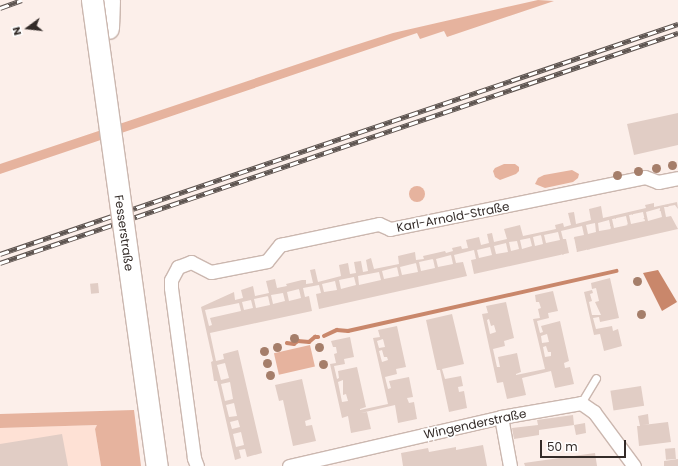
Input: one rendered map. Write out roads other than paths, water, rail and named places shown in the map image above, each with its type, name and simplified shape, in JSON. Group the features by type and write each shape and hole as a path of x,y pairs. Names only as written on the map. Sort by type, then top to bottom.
{"main road":[{"name":"Fesserstraße","path":"92,0 157,466"},
{"name":"Fesserstraße","path":"109,0 108,28 169,466"}],"street":[{"name":"Karl-Arnold-Straße","path":"197,466 194,458 171,288 171,280 178,267 191,262 211,272 268,261 280,245 379,224 390,229 645,177 658,182 678,178"},
{"name":"Wingenderstraße","path":"289,466 501,417 580,403"},
{"path":"580,403 594,412 634,466"},
{"path":"501,417 510,466"}],"lane":[{"path":"580,403 596,378"}],"waterway":[{"path":"324,336 337,330 348,331 616,271"},
{"path":"287,343 294,344 298,341 309,342 315,337 318,337"}],"railway":[{"path":"0,8 22,0"},
{"path":"0,254 678,24"},
{"path":"0,263 678,33"}]}
